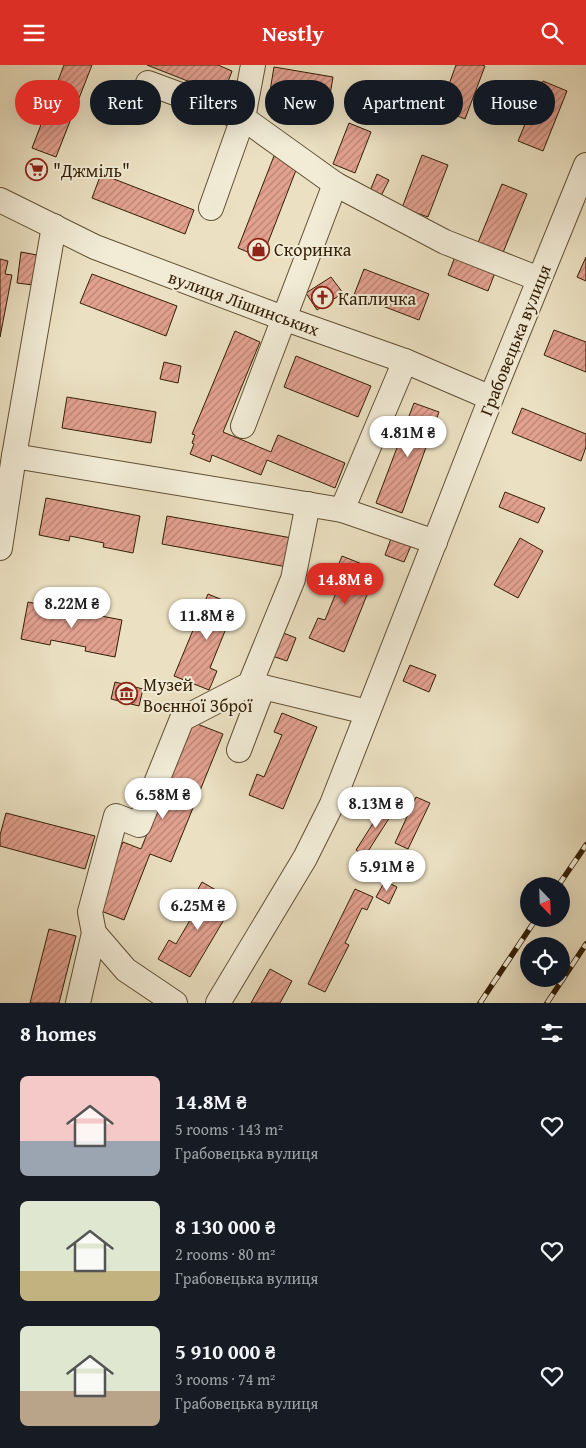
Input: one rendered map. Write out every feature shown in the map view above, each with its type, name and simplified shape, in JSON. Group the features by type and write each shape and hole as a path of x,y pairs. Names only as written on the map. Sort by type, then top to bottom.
{"street":[{"path":"250,80 253,65"},
{"path":"212,208 241,125"},
{"path":"253,125 335,184 445,242 539,279"},
{"name":"Грабовецька вулиця","path":"218,1003 304,858 332,804 491,397 586,165"},
{"path":"243,425 335,184"},
{"name":"вулиця Лішинських","path":"0,199 95,247 405,361 491,397"},
{"path":"0,548 54,226"},
{"path":"342,510 405,361"},
{"path":"14,456 342,510 435,542"},
{"path":"239,750 256,685 293,579 308,504"},
{"path":"78,1003 94,933 90,912 116,816 139,825 182,719 256,685 367,712"},
{"path":"94,933 126,970 175,1003"}],"building":[{"path":"64,65 92,65 80,96 80,80 58,80"},
{"path":"147,65 218,65 232,71 229,80 185,80"},
{"path":"456,65 485,66 480,80 473,80 473,98 465,119 463,118 463,80 451,80"},
{"path":"274,67 333,77 332,80 272,80"},
{"path":"555,86 567,91 555,121"},
{"path":"41,125 69,125 56,157 32,148"},
{"path":"348,125 354,125 371,132 355,173 333,164"},
{"path":"525,125 553,125 543,151 518,141"},
{"path":"422,155 448,165 428,217 402,208"},
{"path":"274,156 298,165 262,258 238,248"},
{"path":"101,174 194,210 185,234 92,198"},
{"path":"377,174 389,180 380,198 369,193"},
{"path":"502,184 527,194 502,255 477,245"},
{"path":"21,252 37,255 33,285 17,283"},
{"path":"456,254 496,270 488,291 448,275"},
{"path":"586,257 586,281 577,277"},
{"path":"0,259 8,261 5,274 12,275 0,337"},
{"path":"364,269 429,294 419,320 354,295"},
{"path":"92,274 177,306 166,336 80,303"},
{"path":"331,277 343,293 317,310 306,293"},
{"path":"554,330 586,342 586,372 544,355"},
{"path":"235,331 260,342 223,432 271,452 278,435 345,463 335,488 267,460 261,475 212,455 210,462 190,454 195,435 192,434"},
{"path":"296,356 371,386 358,417 284,387"},
{"path":"164,362 181,366 178,383 160,379"},
{"path":"67,397 156,412 151,443 62,428"},
{"path":"414,403 439,412 402,513 376,503"},
{"path":"522,408 586,434 586,447 581,461 512,433"},
{"path":"505,492 545,508 538,523 499,507"},
{"path":"46,498 140,516 133,553 103,547 104,543 70,536 69,541 39,535"},
{"path":"167,516 292,538 287,567 162,544"},
{"path":"393,533 413,541 404,562 385,555"},
{"path":"520,538 543,551 518,598 494,585"},
{"path":"342,556 377,570 344,652 309,638 318,618 325,620 342,578 334,576"},
{"path":"208,594 242,608 234,629 227,626 210,668 217,671 209,690 174,676"},
{"path":"28,602 122,620 115,657 85,651 86,647 51,640 50,645 21,639"},
{"path":"281,632 296,638 287,661 272,656"},
{"path":"410,665 436,675 429,692 403,681"},
{"name":"Музей Воєнної Зброї","path":"115,682 143,689 139,706 111,699"},
{"path":"282,713 317,727 283,809 249,795 257,774 264,777 282,735 274,732"},
{"path":"192,722 223,734 171,862 150,854 124,920 96,909 123,842 141,849"},
{"path":"416,797 430,803 408,849 395,843"},
{"path":"386,803 395,809 365,856 356,850"},
{"path":"6,813 95,836 85,869 0,846 0,835"},
{"path":"385,881 397,887 389,904 376,897"},
{"path":"202,882 235,901 190,977 158,959 169,940 176,944 199,905 192,900"},
{"path":"355,889 373,897 367,910 362,908 345,943 349,945 325,992 308,984"},
{"path":"49,929 76,936 59,1003 30,1003"},
{"path":"270,969 292,981 280,1003 251,1003"}],"railway":[{"path":"564,877 586,845"},
{"path":"480,1003 531,927"},
{"path":"547,1003 586,944"}],"place":[{"name":"\"Джміль\"","path":"37,170"},
{"name":"Скоринка","path":"258,249"},
{"name":"Капличка","path":"322,298"},
{"name":"Музей Воєнної Зброї","path":"127,694"}]}
